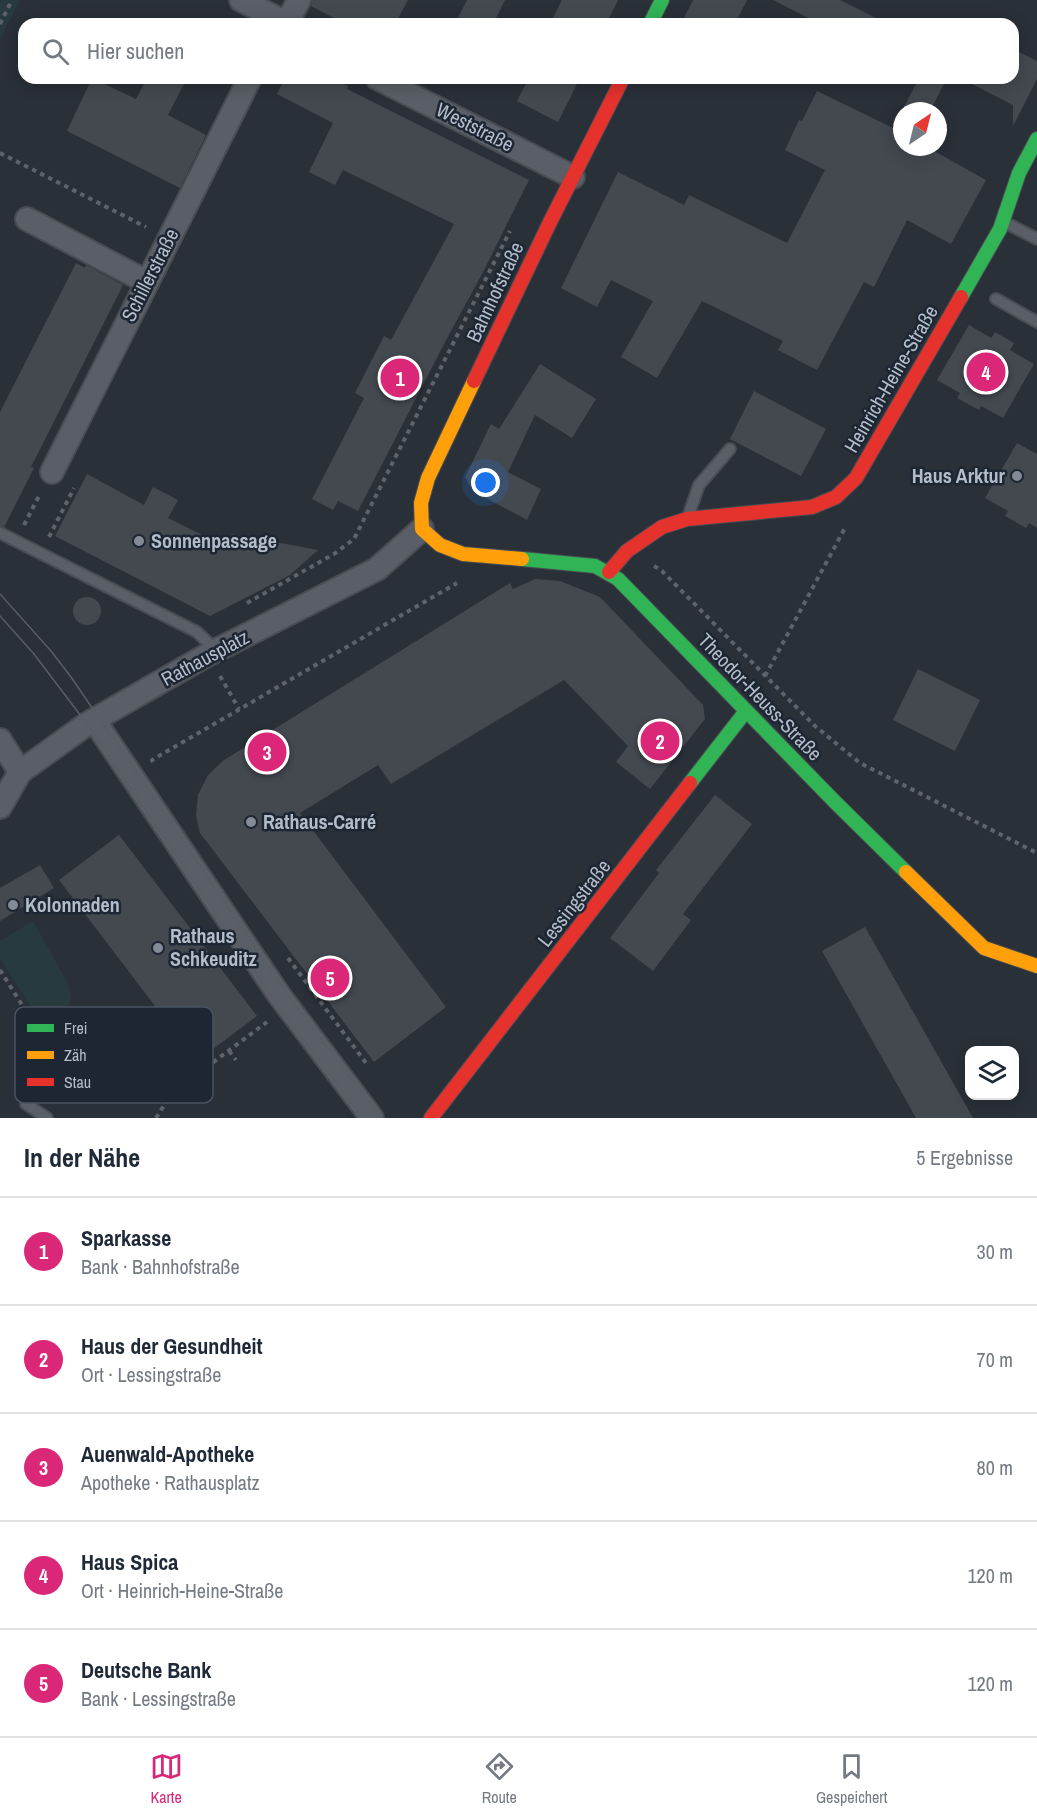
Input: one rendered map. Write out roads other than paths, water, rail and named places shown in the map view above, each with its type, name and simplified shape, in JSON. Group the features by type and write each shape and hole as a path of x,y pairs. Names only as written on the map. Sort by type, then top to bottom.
{"street":[{"path":"241,0 276,18"},
{"path":"290,18 299,0"},
{"path":"653,18 662,0"},
{"name":"Schillerstraße","path":"51,472 247,84"},
{"name":"Weststraße","path":"389,84 573,177"},
{"name":"Bahnhofstraße","path":"422,529 421,503 428,478 620,84"},
{"name":"Heinrich-Heine-Straße","path":"609,572 627,551 662,527 687,519 812,507 836,497 856,478 1000,229 1019,173 1037,139"},
{"path":"27,219 147,282"},
{"name":"Theodor-Heuss-Straße","path":"422,529 441,545 463,554 595,566 609,572 903,870 984,948 1037,966"},
{"name":"Rathausplatz","path":"20,772 94,720 217,661 378,569 422,529"},
{"name":"Lessingstraße","path":"431,1118 746,711"},
{"path":"94,720 285,1004 372,1118"},
{"path":"0,740 20,772 0,807"}],"lane":[{"path":"1003,221 1037,239"},
{"path":"996,299 1037,322"},
{"path":"687,519 699,485 730,450"},
{"path":"0,533 197,632 217,661"},
{"path":"26,1104 46,1118"}],"tram line":[{"path":"0,594 71,677 290,998 381,1118"},
{"path":"0,616 34,654 87,724 280,1009 363,1118"}],"place":[{"name":"Haus Spica","path":"986,372"},
{"name":"Sparkasse","path":"400,378"},
{"name":"Haus Arktur","path":"1017,476"},
{"name":"Sonnenpassage","path":"139,541"},
{"name":"Haus der Gesundheit","path":"660,741"},
{"name":"Auenwald-Apotheke","path":"267,752"},
{"name":"Rathaus-Carré","path":"251,822"},
{"name":"Kolonnaden","path":"13,905"},
{"name":"Rathaus Schkeuditz","path":"158,948"},
{"name":"Deutsche Bank","path":"330,978"}]}
